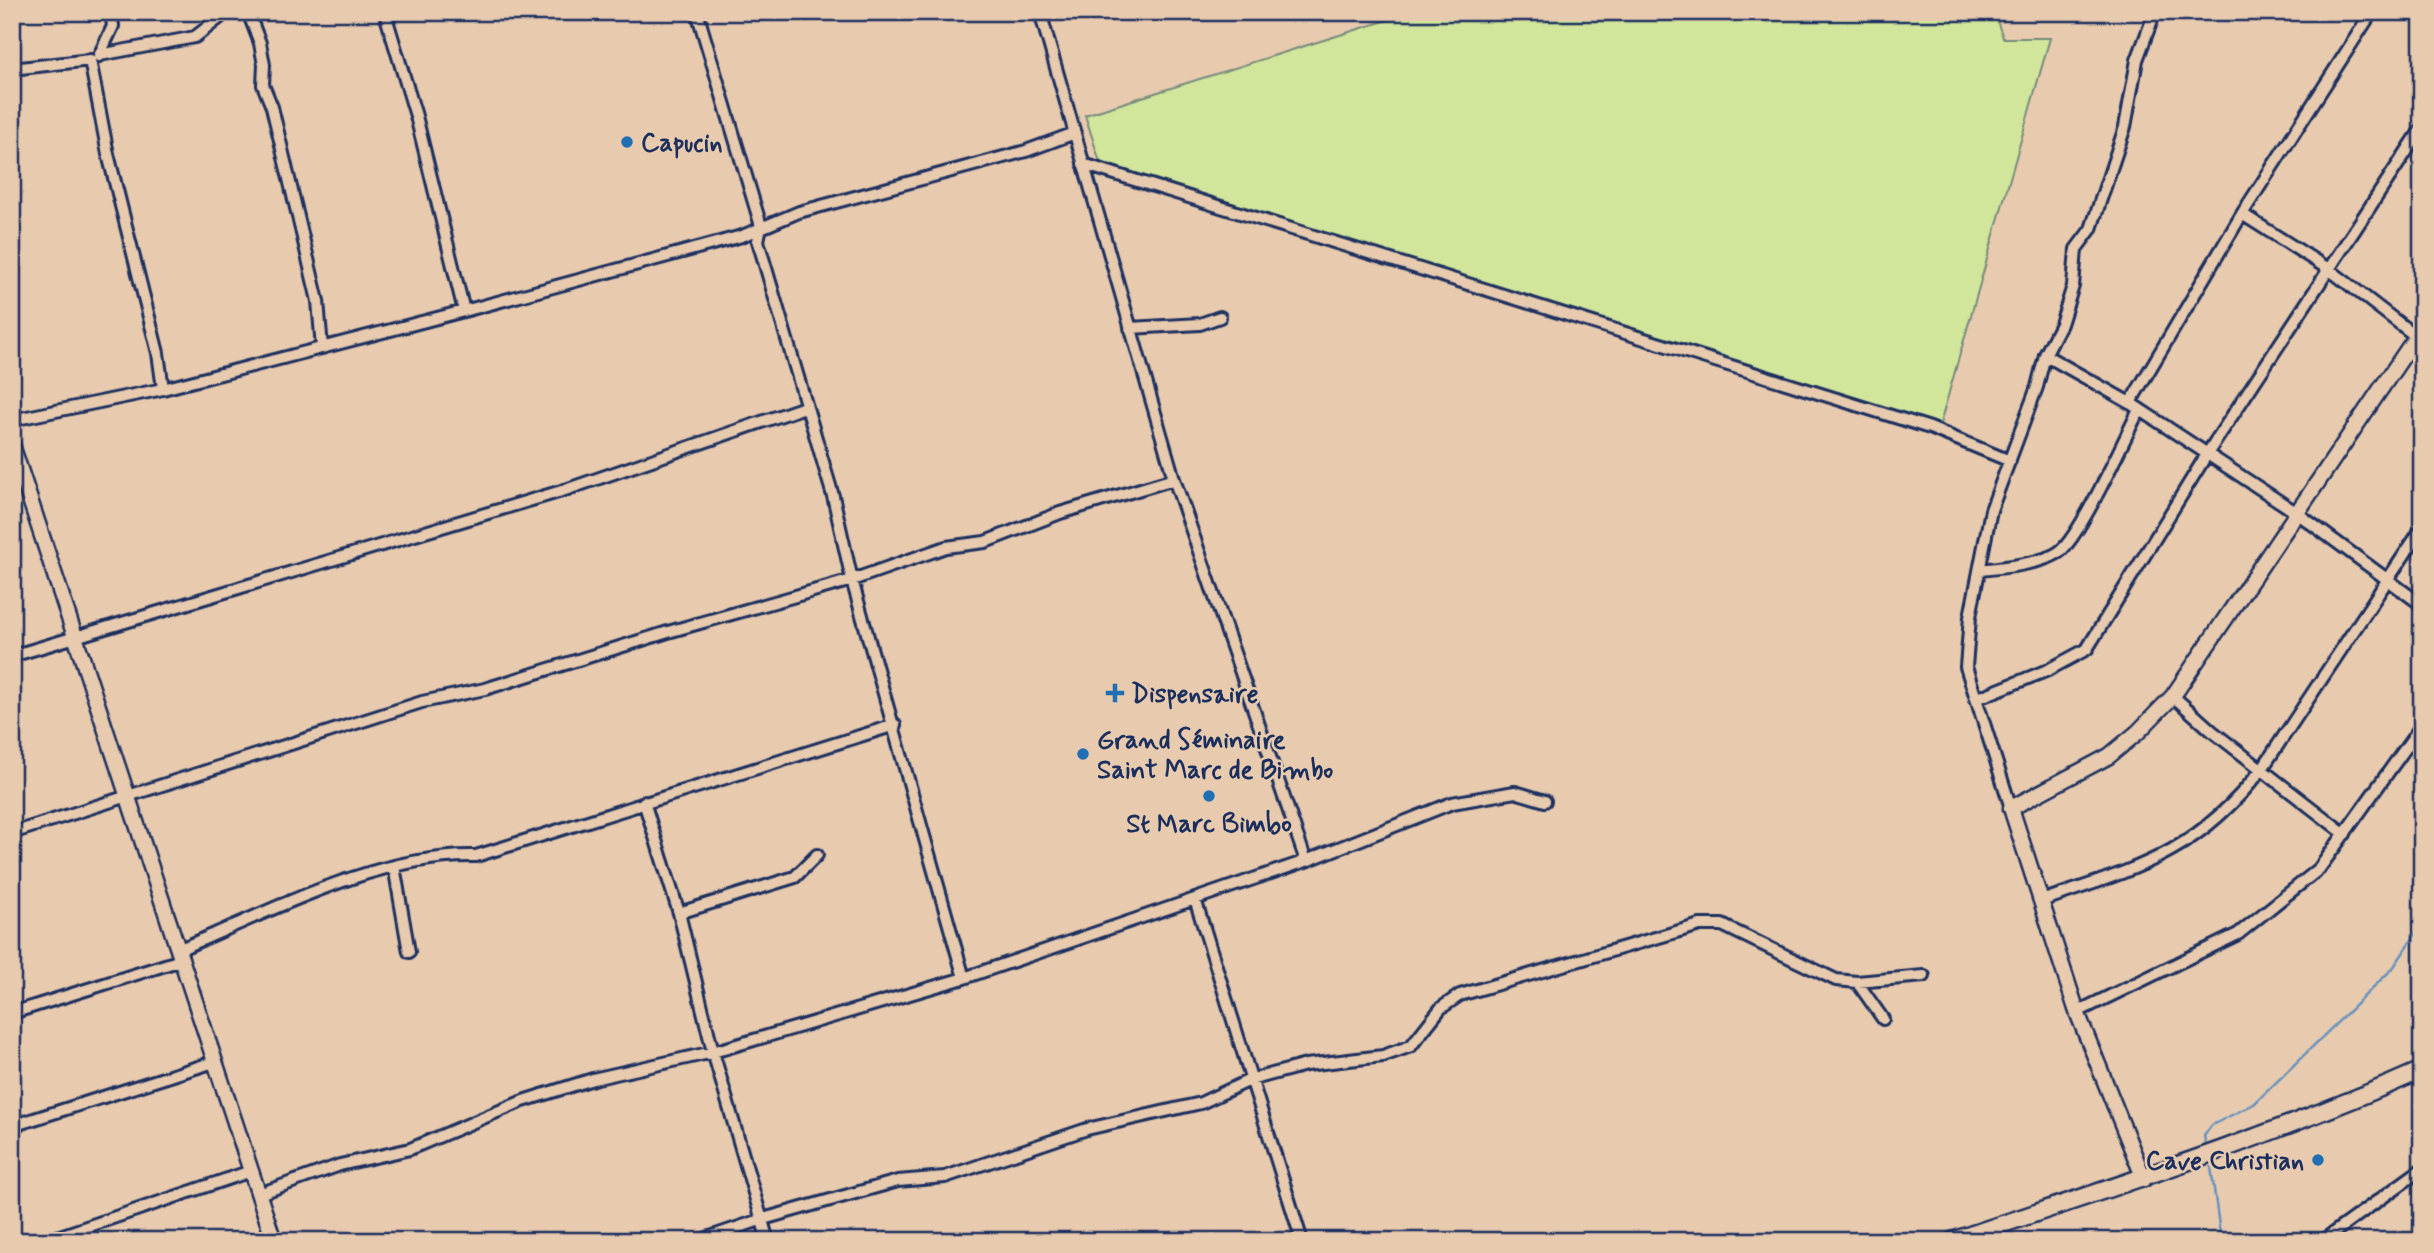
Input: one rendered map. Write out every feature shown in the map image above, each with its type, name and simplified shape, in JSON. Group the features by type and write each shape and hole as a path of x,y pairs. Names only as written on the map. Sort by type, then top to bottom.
{"main road":[{"path":"1952,1241 2144,1179 2339,1107 2422,1070"}],"street":[{"path":"111,12 113,26 95,58 108,154 158,353 163,388"},
{"path":"12,69 95,58 195,37 227,12"},
{"path":"248,12 260,43 264,65 263,85 272,107 318,301 322,348"},
{"path":"389,12 387,20 416,116 464,311"},
{"path":"698,12 761,226 758,241 780,312 804,407 833,496 852,580 895,725 964,978"},
{"path":"1040,12 1116,268 1130,328 1174,479 1306,862"},
{"path":"2144,1179 2077,1012 1966,667 1966,643 1991,510 2045,355 2061,324 2073,286 2076,249 2091,229 2125,127 2137,60 2155,12"},
{"path":"1980,570 2030,562 2059,552 2075,534 2135,406 2242,214 2372,12"},
{"path":"1976,699 2056,666 2087,649 2207,454 2422,128"},
{"path":"12,420 163,388 322,348 742,236 799,212 1026,151 1075,133"},
{"path":"1083,164 1930,428 2010,461"},
{"path":"2011,808 2109,756 2138,732 2173,696 2420,335 2330,270 2242,214"},
{"path":"1130,328 1200,324 1220,317"},
{"path":"2045,355 2135,406 2297,513 2422,605"},
{"path":"12,656 351,552 565,490 804,407"},
{"path":"1914,416 1930,428"},
{"path":"12,445 274,1241"},
{"path":"12,832 422,702 485,689 668,632 852,580 946,547 985,542 1060,513 1174,479"},
{"path":"2041,901 2143,867 2191,839 2236,803 2262,769 2422,528"},
{"path":"2173,696 2345,834"},
{"path":"12,1013 180,955 314,893 394,866 445,856 476,856 895,725"},
{"path":"2077,1012 2238,934 2319,869 2422,725"},
{"path":"259,1194 340,1165 410,1149 535,1097 593,1079 713,1052 964,978 1306,862 1452,803 1515,792 1545,801"},
{"path":"644,802 679,913 713,1052 768,1241"},
{"path":"679,913 796,877 817,855"},
{"path":"394,866 409,952"},
{"path":"1195,899 1302,1241"},
{"path":"698,1241 763,1219 898,1181 945,1177 1087,1129 1201,1103 1250,1080 1306,1065 1383,1056 1411,1046 1441,1008 1460,995 1700,925 1721,925 1818,974 1836,980 1857,982 1924,976"},
{"path":"1857,982 1883,1019"},
{"path":"12,1125 214,1062"},
{"path":"2322,1241 2422,1169"},
{"path":"45,1241 251,1171"}],"green space":[{"path":"1413,12 1994,12 2003,38 2050,38 1940,424 1100,162 1085,115"}],"waterway":[{"path":"2206,1147 2204,1136 2212,1125 2254,1104 2393,968 2422,925"},
{"path":"2211,1167 2221,1241"}],"place":[{"name":"Capucin","path":"627,142"},
{"name":"Dispensaire","path":"1115,693"},
{"name":"Grand Séminaire Saint Marc de Bimbo","path":"1083,754"},
{"name":"St Marc Bimbo","path":"1209,796"},
{"name":"Cave Christian","path":"2318,1160"}]}
